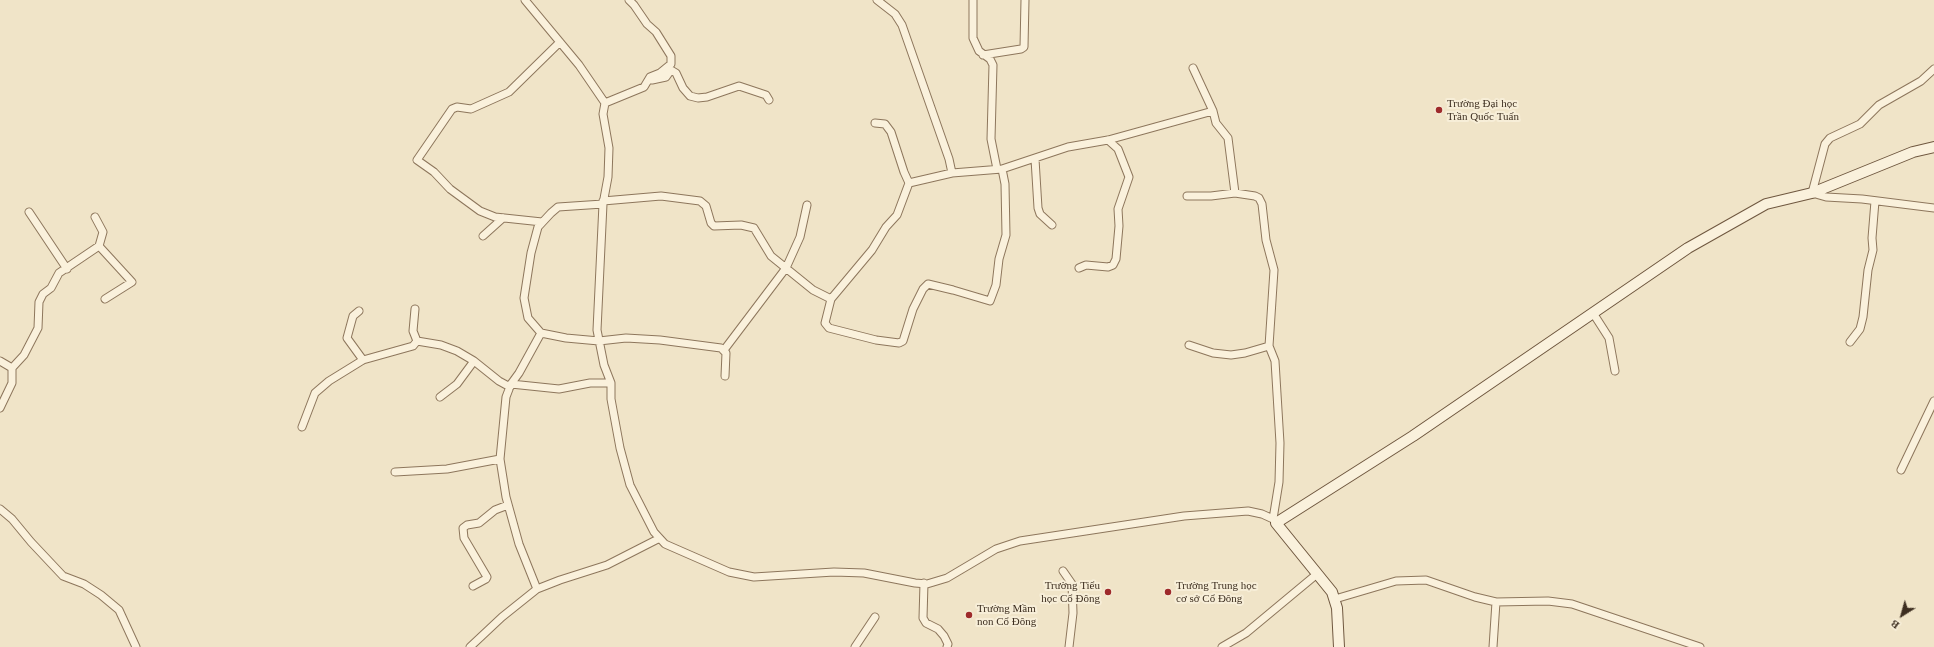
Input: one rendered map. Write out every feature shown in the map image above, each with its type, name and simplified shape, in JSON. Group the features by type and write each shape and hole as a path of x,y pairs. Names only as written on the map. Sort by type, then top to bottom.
{"street":[{"path":"525,0 579,65 604,103 603,114 609,148 608,177 603,203 597,330 604,365 610,383 611,399 620,448 630,485 658,539 678,551 729,572 744,576 765,577 834,572 864,573 924,584 947,578 996,549 1020,541 1184,516 1248,511 1262,514 1274,521 1328,586 1335,599 1339,647"},
{"path":"604,103 644,87 650,77 672,64 672,59 656,32 647,24 629,0"},
{"path":"878,0 895,14 902,25 949,158 952,173"},
{"path":"875,123 885,124 891,132 904,172 909,182 897,215 886,227 872,250 831,299 825,323 829,328 876,340 899,343 903,341 913,309 923,289 928,284 990,301 996,285 999,259 1006,235 1005,184 991,139 993,65 990,59 983,55 976,47 973,38 973,0"},
{"path":"983,55 1021,49 1024,47 1025,0"},
{"path":"542,222 502,218 489,215 468,203 434,172 420,163 417,158 452,109 456,107 470,109 509,92 560,42"},
{"path":"1193,68 1213,111 1216,123 1228,138 1236,193"},
{"path":"1812,193 1825,144 1830,138 1860,124 1879,105 1921,81 1934,69"},
{"path":"648,82 666,77 671,70 676,73 683,88 690,96 698,98 707,97 739,86 766,95 769,100"},
{"path":"909,182 952,173 1000,169 1035,159 1068,147 1108,140 1213,111"},
{"path":"1080,268 1086,265 1108,267 1112,265 1116,259 1120,226 1118,208 1129,176 1118,149 1108,140"},
{"path":"1274,521 1413,436 1561,333 1688,248 1766,204 1812,193 1913,152 1934,147"},
{"path":"1035,159 1038,208 1040,214 1052,225"},
{"path":"1187,196 1211,196 1236,193 1255,196 1262,204 1266,240 1274,270 1269,346 1275,361 1280,442 1279,482 1274,521"},
{"path":"1812,193 1826,197 1934,208"},
{"path":"724,350 660,340 626,338 599,341 541,333 528,318 524,304 531,253 537,229 542,222 558,207 661,196 700,201 706,206 711,223 714,226 741,225 754,228 770,254 813,290 831,299"},
{"path":"1850,342 1860,330 1863,318 1868,270 1873,250 1872,238 1875,201"},
{"path":"724,350 786,268 800,237 807,205"},
{"path":"29,212 67,269"},
{"path":"0,408 12,383 12,368 24,355 38,328 39,302 43,294 51,288 59,273 67,269 98,246 103,232 95,217"},
{"path":"483,236 502,218"},
{"path":"98,246 132,282 105,299"},
{"path":"302,427 315,393 329,381 363,360 414,346 416,341 413,331 415,309"},
{"path":"360,311 353,316 347,338 363,360"},
{"path":"1593,313 1609,338 1615,371"},
{"path":"537,589 519,544 508,505 500,459 506,397 511,385 541,333"},
{"path":"416,341 441,345 457,351 474,360 499,381 511,385 559,389 590,383 610,383"},
{"path":"1190,345 1213,353 1231,355 1245,353 1269,346"},
{"path":"724,350 726,353 725,376"},
{"path":"440,397 457,384 474,360"},
{"path":"0,361 12,368"},
{"path":"1901,470 1934,401"},
{"path":"395,472 448,469 500,459"},
{"path":"473,586 486,580 487,577 464,538 464,528 467,525 479,523 495,510 508,505"},
{"path":"0,509 12,520 63,576 90,587 111,602 119,610 136,647"},
{"path":"470,647 502,617 537,589 607,565 658,539"},
{"path":"1063,572 1072,584 1073,613 1069,647"},
{"path":"1222,647 1246,634 1317,574"},
{"path":"1335,599 1396,581 1416,580 1437,582 1475,597 1496,602 1548,601 1572,604 1700,647"},
{"path":"924,584 923,618 926,623 938,630 944,636 948,647"},
{"path":"1493,647 1496,602"},
{"path":"855,647 875,617"}],"place":[{"name":"Trường Đại học Trần Quốc Tuấn","path":"1439,110"},
{"name":"Trường Tiểu học Cổ Đông","path":"1108,592"},
{"name":"Trường Trung học cơ sở Cổ Đông","path":"1168,592"},
{"name":"Trường Mầm non Cổ Đông","path":"969,615"}]}
